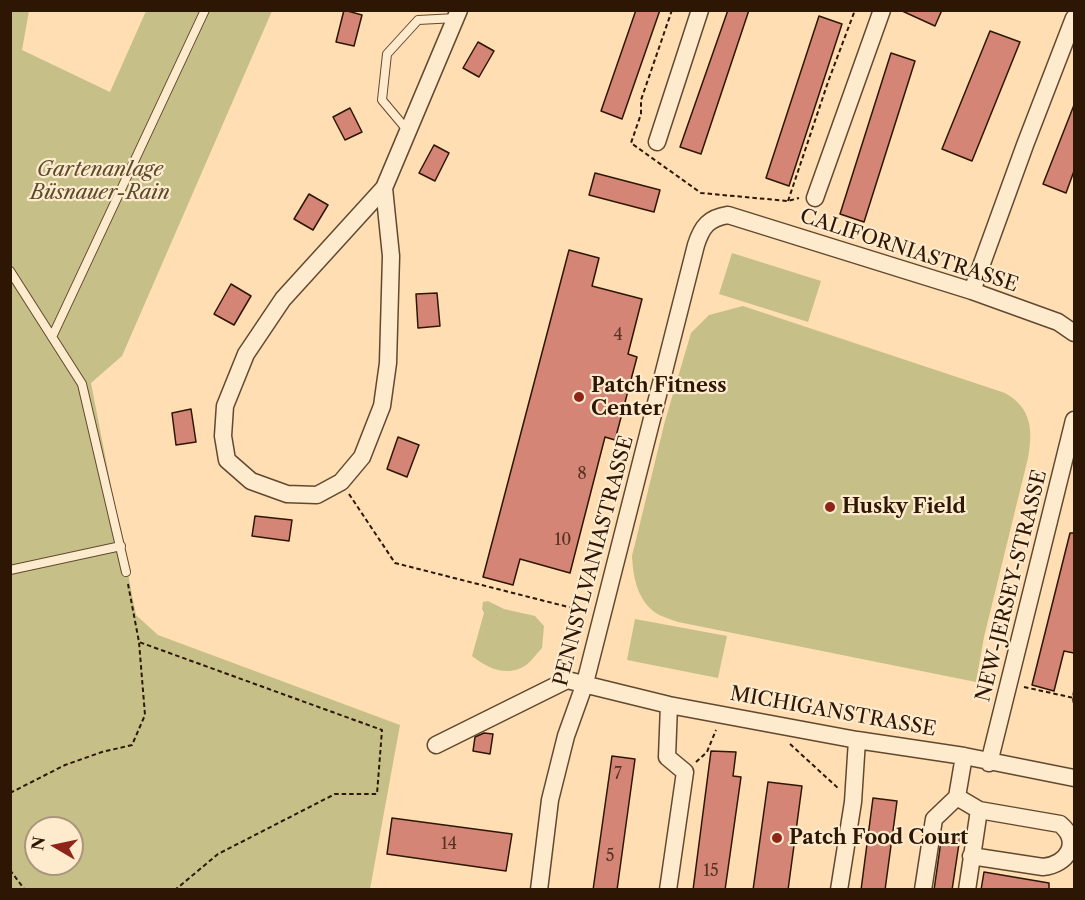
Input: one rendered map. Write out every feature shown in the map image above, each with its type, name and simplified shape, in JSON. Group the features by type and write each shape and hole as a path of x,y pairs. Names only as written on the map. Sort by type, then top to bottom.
{"street":[{"path":"657,142 700,10"},
{"path":"815,195 882,10"},
{"path":"384,188 391,256 388,363 382,406 363,458 340,482 317,495 287,494 251,481 227,460 223,436 225,406 246,354 283,299 384,188 458,14"},
{"path":"972,291 1024,145 1074,18"},
{"name":"CALIFORNIASTRASSE","path":"728,215 972,291 1058,322 1074,333"},
{"name":"PENNSYLVANIASTRASSE","path":"539,890 550,800 566,736 585,683 696,245 705,224 715,217 728,215"},
{"name":"NEW-JERSEY-STRASSE","path":"989,763 1074,420"},
{"name":"MICHIGANSTRASSE","path":"436,745 567,680 669,705 857,740 964,756 989,763 1074,778"},
{"path":"668,890 685,772 667,758 669,705"},
{"path":"839,890 854,802 857,740"},
{"path":"923,890 934,819 957,797 964,756"},
{"path":"957,797 979,810 1060,824 1071,837 1069,849 1063,860 1054,866 1042,867 971,856"},
{"path":"967,890 979,810"}],"lane":[{"path":"52,337 205,10"},
{"path":"408,131 382,100 387,54 418,20 458,14"},
{"path":"10,272 82,384 126,572"},
{"path":"10,570 120,546"}],"path":[{"path":"788,201 855,10"},
{"path":"701,193 788,201 815,195"},
{"path":"340,482 395,563 602,616"},
{"path":"10,792 65,765 102,752 132,745 145,715 139,642 126,572"},
{"path":"139,642 382,730 377,794 334,794 218,854 175,890"},
{"path":"1009,683 1074,698"},
{"path":"1074,692 1074,705"},
{"path":"685,772 707,752 723,714"},
{"path":"765,722 854,802"},
{"path":"10,870 18,877 25,890"}],"green space":[{"name":"Gartenanlage Büsnauer-Rain","path":"10,11 29,11 22,50 110,92 146,11 272,11 122,356 91,383 136,615 158,635 400,725 370,889 11,889"},
{"path":"732,253 821,281 808,322 719,294"},
{"name":"Husky Field","path":"743,306 1005,393 1021,406 1030,430 1028,458 984,637 976,682 678,622 656,613 640,595 632,556 665,421 691,333 709,315"},
{"path":"488,601 504,609 535,616 544,626 542,648 524,667 501,671 483,664 472,656 484,613 483,602"},
{"path":"635,619 727,636 718,678 627,660"}],"building":[{"path":"344,10 362,15 354,46 336,42"},
{"path":"636,10 660,10 622,119 601,111"},
{"path":"728,10 749,10 701,154 680,147"},
{"path":"900,10 942,10 935,26"},
{"path":"819,16 842,24 789,186 766,178"},
{"path":"990,31 1020,42 972,161 942,149"},
{"path":"478,42 494,51 479,77 463,68"},
{"path":"891,53 915,61 864,222 840,214"},
{"path":"1074,105 1074,171 1066,193 1043,184"},
{"path":"350,108 362,132 345,140 333,117"},
{"path":"434,145 449,153 435,181 419,173"},
{"path":"595,173 660,190 654,212 589,195"},
{"path":"309,194 328,205 313,230 294,219"},
{"name":"Patch Fitness Center","path":"569,250 599,258 592,286 642,299 628,354 637,357 615,440 605,437 570,573 520,559 513,585 483,577"},
{"path":"231,284 251,296 234,325 214,314"},
{"path":"437,293 440,326 418,328 416,294"},
{"path":"191,409 196,442 176,445 172,413"},
{"path":"398,437 419,445 407,477 387,469"},
{"path":"255,516 292,520 289,541 252,536"},
{"path":"1070,533 1074,533 1074,653 1064,651 1054,691 1032,685"},
{"path":"484,733 493,734 490,754 473,751 475,737"},
{"path":"711,751 736,752 733,776 741,777 725,890 693,890"},
{"path":"612,756 635,759 617,890 593,890"},
{"name":"Patch Food Court","path":"768,782 802,786 788,890 753,890"},
{"path":"873,798 897,801 885,890 861,890"},
{"path":"392,818 512,834 506,871 387,854"},
{"path":"942,834 960,837 952,890 934,890"},
{"path":"984,872 1049,883 1049,890 981,890"}],"place":[{"name":"Patch Fitness Center","path":"579,397"},
{"name":"Husky Field","path":"830,507"},
{"name":"Patch Food Court","path":"777,838"}]}
